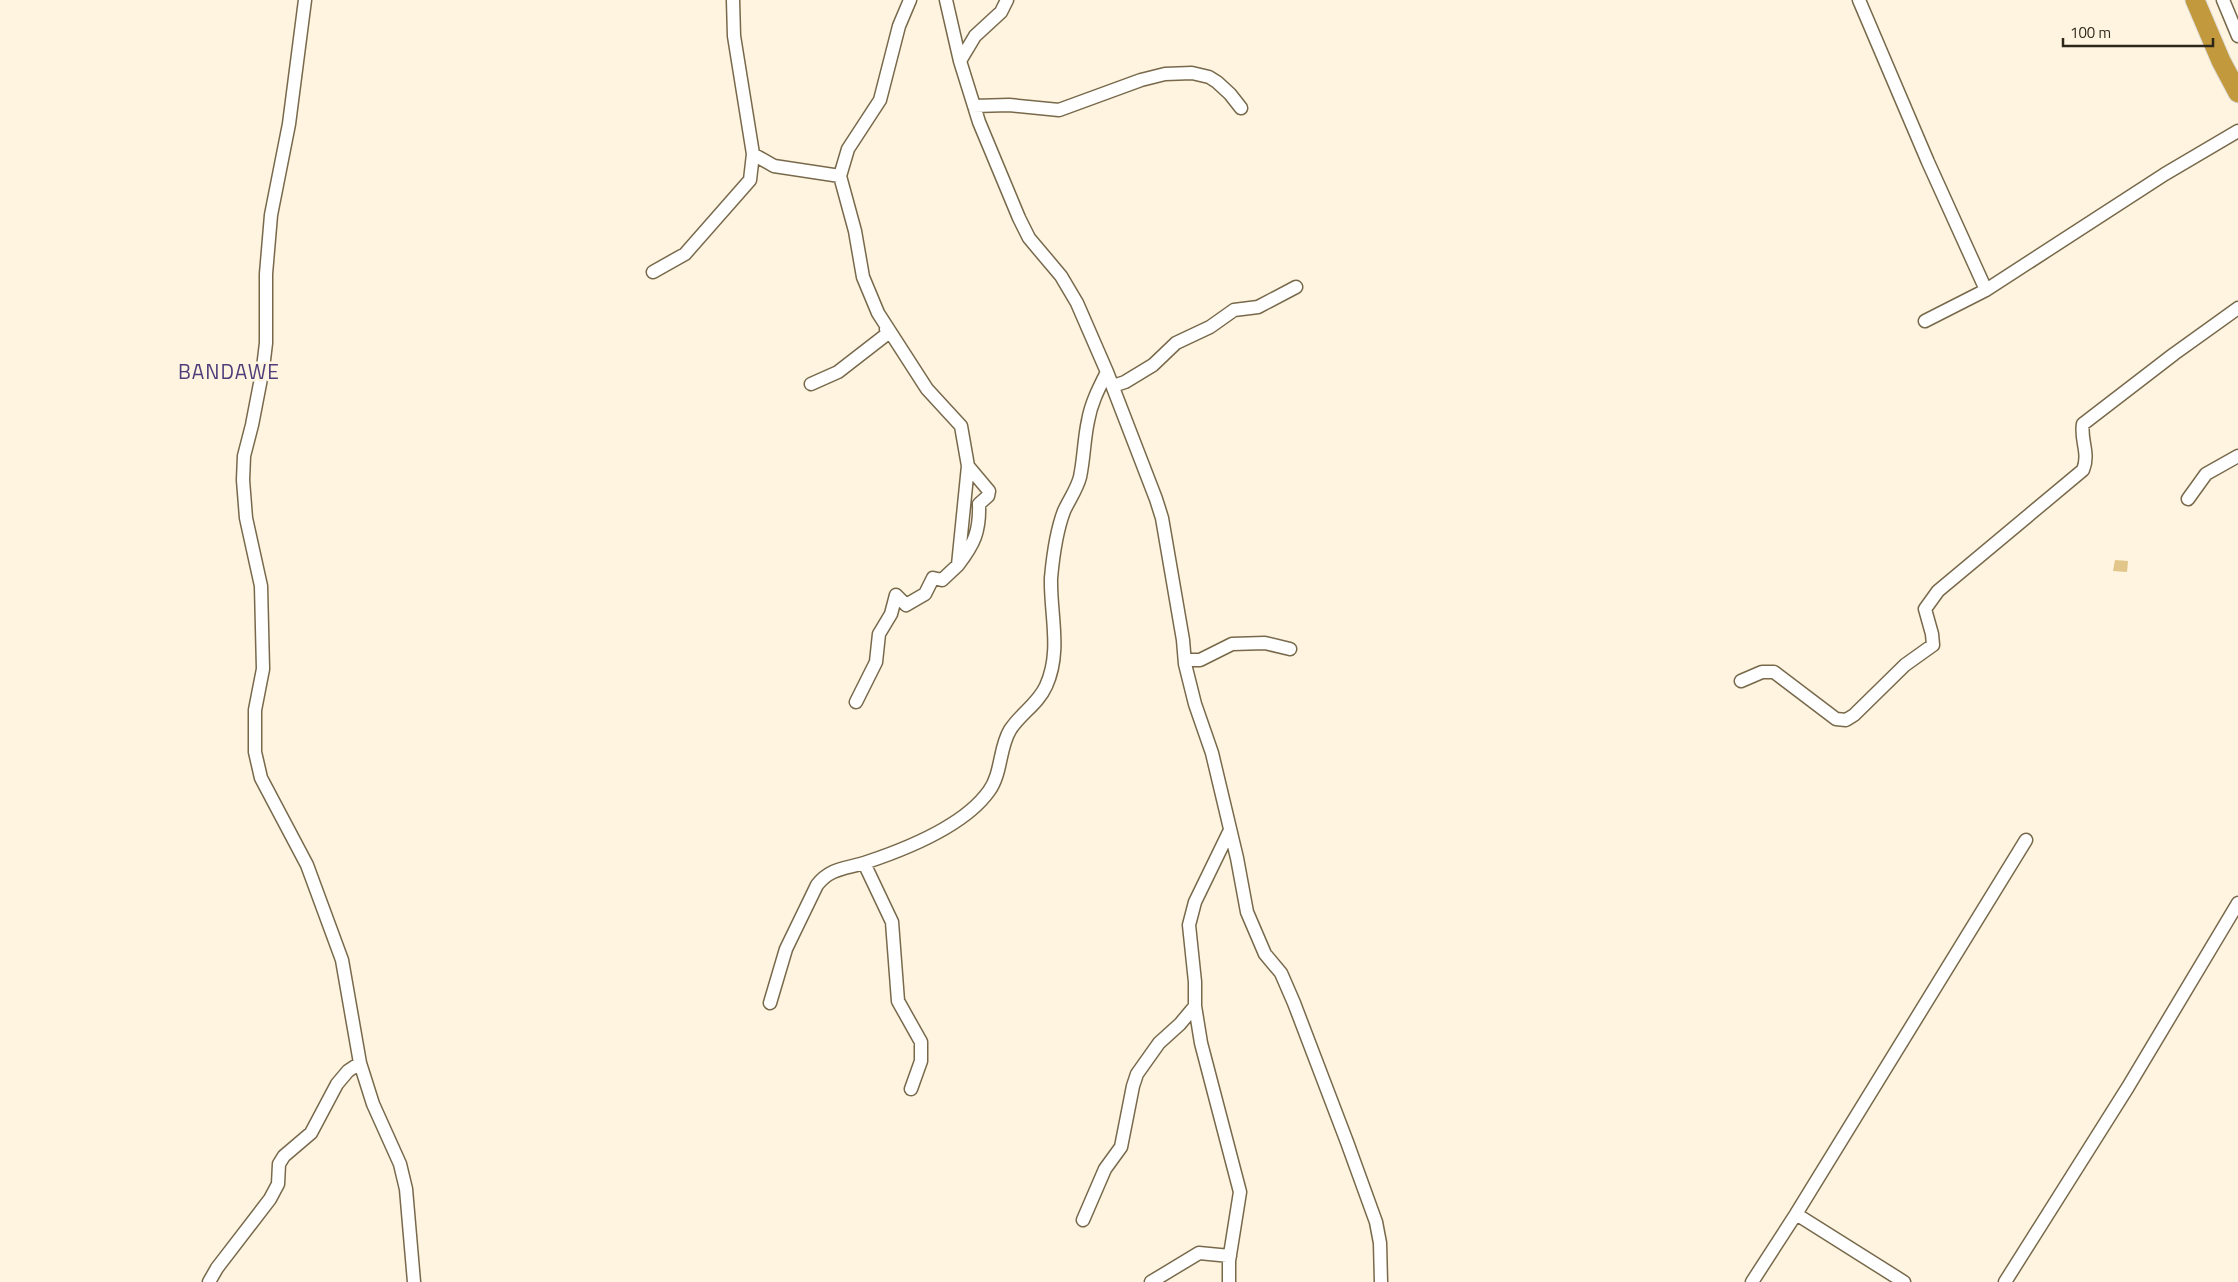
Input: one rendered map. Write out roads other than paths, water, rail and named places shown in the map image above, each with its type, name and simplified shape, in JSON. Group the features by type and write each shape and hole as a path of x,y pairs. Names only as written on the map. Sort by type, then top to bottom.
{"highway":[{"path":"2195,0 2221,61 2238,93"}],"street":[{"path":"305,0 288,124 271,215 266,274 266,343 263,368 244,456 243,480 246,518 261,586 263,669 255,710 255,752 261,778 307,865 342,960 360,1063 373,1104 400,1164 406,1188 414,1282"},
{"path":"653,272 685,254 740,194 750,180 753,154 734,36 733,0"},
{"path":"910,0 899,26 880,100 848,149 840,176 855,231 864,277 871,298 886,329 927,389 961,426 968,466 958,565"},
{"path":"946,0 960,61 974,106 1019,218 1029,238 1061,276 1077,303 1113,386 1162,518 1185,660 1195,704 1212,753 1229,832 1237,858 1247,912 1255,935 1265,954 1281,973 1294,1003 1376,1222 1380,1244 1381,1282"},
{"path":"960,61 975,36 1001,12 1007,0"},
{"path":"1859,0 1900,100 1986,290"},
{"path":"2223,0 2238,36"},
{"path":"974,106 1009,105 1059,110 1141,80 1165,74 1192,73 1209,77 1218,82 1241,108"},
{"path":"1925,321 1986,290 2165,174 2238,131"},
{"path":"753,154 774,166 840,176"},
{"path":"1113,386 1125,382 1153,364 1176,342 1210,327 1234,310 1258,307 1296,287"},
{"path":"1741,681 1762,672 1774,672 1836,719 1846,720 1854,715 1905,665 1933,645 1925,608 1938,591 2083,470 2087,460 2082,432 2083,424 2174,354 2238,308"},
{"path":"811,384 823,380 851,363 862,351 884,338 887,334 886,329"},
{"path":"770,1003 786,949 816,885 829,872 864,863 928,836 956,821 978,803 990,790 1011,730 1031,709 1047,686 1055,642 1051,579 1056,538 1064,511 1080,479 1088,422 1093,402 1107,372"},
{"path":"2188,499 2206,474 2238,456"},
{"path":"856,702 876,662 879,634 891,614 896,596 906,605 925,594 933,578 942,580 958,565 973,546 980,519 979,504 988,496 989,491 968,466"},
{"path":"1185,660 1200,660 1232,644 1265,643 1290,650"},
{"path":"1229,832 1195,902 1189,925 1195,1006 1201,1043 1240,1192 1230,1256 1229,1282"},
{"path":"1752,1282 1796,1214 2026,840"},
{"path":"864,863 892,922 898,1001 922,1042 921,1061 911,1088"},
{"path":"2005,1282 2128,1087 2238,903"},
{"path":"1083,1220 1105,1169 1121,1146 1137,1074 1159,1043 1180,1024 1195,1006"},
{"path":"209,1282 217,1268 270,1199 278,1184 279,1164 284,1156 311,1133 338,1084 348,1071 360,1063"},
{"path":"1796,1214 1904,1282"},
{"path":"1151,1282 1199,1253 1230,1256"}],"district":[{"name":"BANDAWE","path":"229,371"}]}
